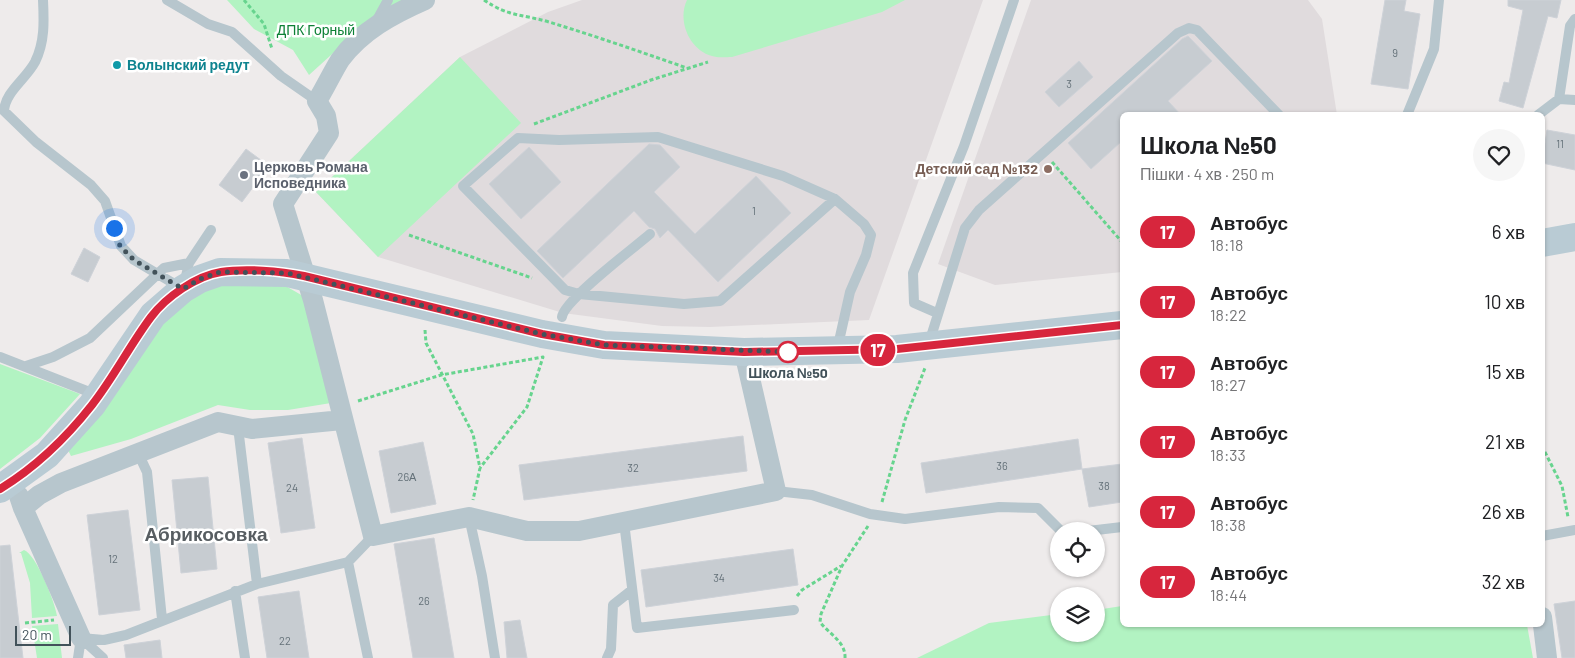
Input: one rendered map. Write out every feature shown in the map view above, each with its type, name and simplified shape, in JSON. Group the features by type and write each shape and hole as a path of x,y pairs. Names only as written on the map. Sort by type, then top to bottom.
{"main road":[{"path":"1545,242 1575,236"},
{"path":"8,484 47,455 98,396 153,315 186,276 200,279 220,272 281,272 542,334 604,345 744,352 837,351 928,346 1120,327"}],"street":[{"path":"425,0 388,18 373,28 353,45 340,61 317,101 326,116 329,133 283,204 312,300 373,536 469,517 527,531 579,530 776,491 744,352"},
{"path":"23,508 40,495 61,483 218,422 252,428 340,413"},
{"path":"8,484 23,508 81,638"},
{"path":"1543,627 1547,658"}],"lane":[{"path":"43,0 42,44 34,63 4,102 4,111 36,142 91,185 105,201 120,246 134,260 156,275 186,276"},
{"path":"167,0 208,24 232,32 281,76 317,101"},
{"path":"373,28 388,0"},
{"path":"937,313 914,304 913,273 964,146 1014,0"},
{"path":"1408,112 1434,49 1439,0"},
{"path":"1559,100 1570,26 1575,19"},
{"path":"928,346 965,228 979,210 1178,33 1188,28 1197,30 1276,112"},
{"path":"1542,112 1559,100 1575,100"},
{"path":"835,199 720,301 684,304 579,294 565,290 463,186 518,138 559,140 658,138 783,176 835,199 864,224 871,235 866,255 850,292 837,351"},
{"path":"186,276 211,230"},
{"path":"562,317 563,313 579,294 650,234"},
{"path":"26,366 53,356 90,338 164,268 186,276"},
{"path":"0,357 98,396"},
{"path":"238,427 257,584"},
{"path":"138,454 147,472 162,619"},
{"path":"776,491 812,495 870,514 905,519 999,507 1038,508 1052,522"},
{"path":"469,517 482,576 495,658"},
{"path":"624,522 637,628 794,610"},
{"path":"1105,529 1120,527"},
{"path":"1545,535 1572,530"},
{"path":"81,638 104,640 126,635 162,619 257,584 348,562 373,536"},
{"path":"348,562 368,658"},
{"path":"607,658 611,649 613,606 632,590"},
{"path":"235,592 245,658"},
{"path":"78,658 81,638"},
{"path":"81,638 103,658"}],"path":[{"path":"244,0 264,24 281,76"},
{"path":"484,0 498,10 517,17 546,21 687,68"},
{"path":"535,123 708,62"},
{"path":"1044,152 1120,240"},
{"path":"409,235 565,290"},
{"path":"425,327 426,343 473,434 480,468 469,517"},
{"path":"340,413 441,375 543,358 527,407 480,468"},
{"path":"1545,452 1562,486 1572,530"},
{"path":"794,610 793,602 802,590 842,566"},
{"path":"25,623 71,618"}],"shaded area":[{"name":"Школа №50","path":"582,0 983,0 869,320 710,327 662,326 563,313 378,257 316,192 460,57 548,12"},
{"name":"Детский сад №132","path":"1031,0 1308,0 1322,19 1337,112 1120,112 1120,272 995,285 938,264"}],"green space":[{"name":"ДПК Горный","path":"227,0 411,0 373,17 309,75 293,50 254,29"},
{"path":"687,0 905,0 882,12 732,57 714,57 697,48 687,33 683,16"},
{"path":"460,57 521,123 378,257 316,192"},
{"path":"245,276 277,281 303,296 331,403 288,410 250,410 218,405 131,439 71,456 66,446 187,291"},
{"path":"0,364 80,394 40,438 0,469"},
{"path":"24,550 29,553 39,569 53,600 57,616 32,618 30,583 21,553 19,553"},
{"path":"1120,606 1120,627 1527,627 1533,658 917,658 989,623 1050,615 1050,642 1105,642 1105,609"},
{"path":"58,624 62,658 37,658 32,626"}],"building":[{"path":"1385,0 1406,0 1404,11 1420,14 1408,89 1371,84"},
{"path":"1508,0 1561,0 1557,18 1548,16 1523,108 1499,101 1504,82 1509,83 1523,10 1508,6"},
{"path":"1188,36 1212,61 1168,101 1178,112 1120,112 1120,143 1091,169 1068,143 1182,39"},
{"path":"1079,61 1093,77 1059,107 1045,92"},
{"path":"1547,130 1575,135 1575,170 1545,164"},
{"path":"649,144 660,145 680,167 654,192 695,234 756,176 791,213 718,282 668,230 660,238 655,229 649,227 634,211 563,278 537,251"},
{"path":"529,147 561,182 521,219 489,184"},
{"name":"Церковь Романа Исповедника","path":"246,149 269,166 242,202 219,185"},
{"path":"84,248 100,257 88,282 71,274"},
{"path":"743,436 747,471 524,500 519,465"},
{"path":"302,438 315,528 281,533 268,443"},
{"path":"1078,439 1082,469 926,493 921,463"},
{"path":"423,442 436,504 391,513 379,451"},
{"path":"1120,464 1120,502 1089,507 1082,469"},
{"path":"208,477 217,569 181,573 172,480"},
{"path":"128,510 140,610 99,615 87,515"},
{"path":"434,538 454,658 413,658 394,544"},
{"path":"10,545 23,658 0,658 0,546"},
{"path":"793,549 798,585 646,607 641,570"},
{"path":"299,591 309,658 267,658 258,597"},
{"path":"1575,601 1575,658 1562,658 1554,604"},
{"path":"520,620 527,658 507,658 504,622"},
{"path":"160,640 162,658 126,658 124,645"}],"bus line":[{"name":"17","path":"0,489 47,455 92,405 153,315 183,289 200,279 220,272 275,272 304,276 542,334 604,345 744,352 897,349 1120,325"}],"place":[{"name":"Волынский редут","path":"117,65"},
{"name":"Детский сад №132","path":"1048,169"},
{"name":"Церковь Романа Исповедника","path":"244,175"},
{"name":"Школа №50","path":"788,352"}],"district":[{"name":"Абрикосовка","path":"206,534"}],"route":[{"path":"114,228 120,246 134,260 156,275 183,289 200,279 220,272 287,273 542,334 604,345 744,352 791,352 788,352"}]}
